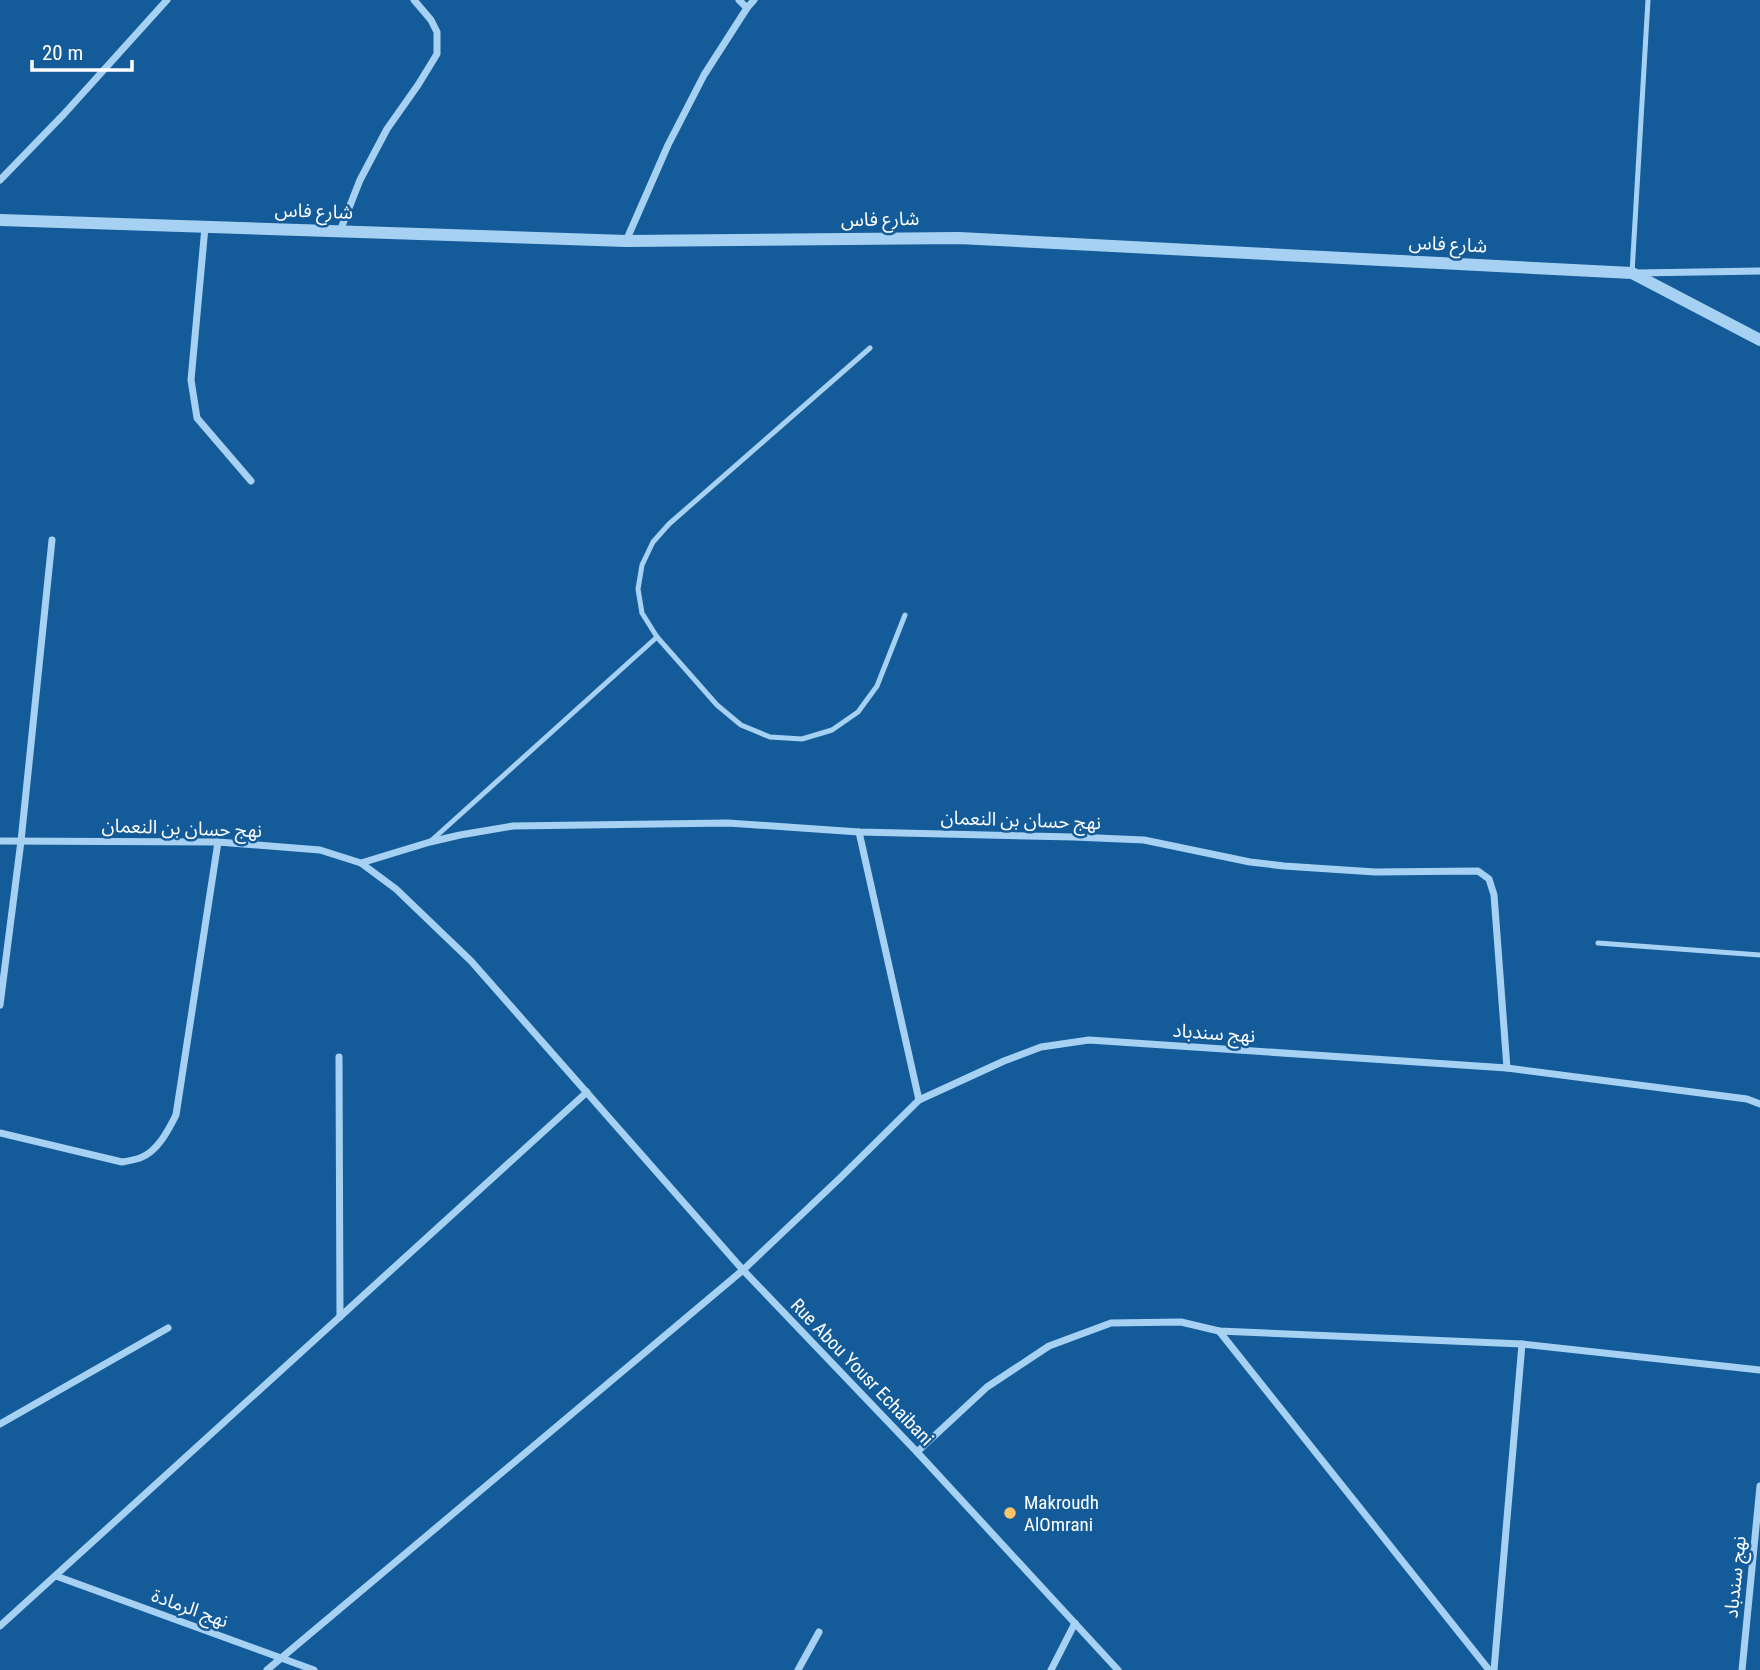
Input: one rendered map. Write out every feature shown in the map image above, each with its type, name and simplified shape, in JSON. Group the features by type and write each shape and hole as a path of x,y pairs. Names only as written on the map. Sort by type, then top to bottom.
{"street":[{"path":"0,180 167,0"},
{"path":"340,231 360,180 387,129 437,54 437,32 431,20 414,0"},
{"path":"739,0 747,8"},
{"path":"626,241 668,145 704,75 754,0"},
{"name":"شارع فاس","path":"0,220 626,241 959,238 1632,273 1760,271"},
{"path":"205,227 191,380 197,418 251,481"},
{"path":"1632,273 1760,340"},
{"path":"0,1005 21,841 52,540"},
{"name":"نهج حسان بن النعمان","path":"361,863 430,842 513,826 728,823 859,832 1144,840 1250,862 1284,866 1375,872 1478,871 1489,879 1496,904 1507,1068"},
{"path":"859,832 919,1100"},
{"name":"نهج حسان بن النعمان","path":"0,841 218,842 320,850 361,863 396,889 471,961 587,1092"},
{"path":"0,1133 122,1162 141,1158 168,1132 176,1115 218,842"},
{"name":"نهج سندباد","path":"267,1670 743,1270 919,1100 1004,1061 1041,1047 1089,1040 1507,1068 1747,1099 1760,1104"},
{"path":"339,1057 340,1317"},
{"path":"0,1626 587,1092"},
{"name":"Rue Abou Yousr Echaibani","path":"587,1092 743,1270 917,1452 1118,1670"},
{"path":"917,1452 987,1387 1049,1346 1111,1323 1181,1322 1219,1331 1522,1344 1760,1370"},
{"path":"0,1424 168,1328"},
{"path":"1219,1331 1491,1670"},
{"path":"1491,1670 1522,1344"},
{"name":"نهج سندباد","path":"1742,1670 1760,1486"},
{"name":"نهج الرمادة","path":"56,1576 314,1670"},
{"path":"1051,1670 1075,1623"},
{"path":"798,1670 819,1632"}],"lane":[{"path":"1632,273 1648,0"},
{"path":"870,348 669,524 653,542 642,565 638,589 642,613 657,637 717,705 741,725 770,737 802,739 832,730 858,712 877,686 905,615"},
{"path":"430,842 657,637"},
{"path":"1598,943 1760,955"}],"place":[{"name":"Makroudh AlOmrani","path":"1010,1513"}]}
